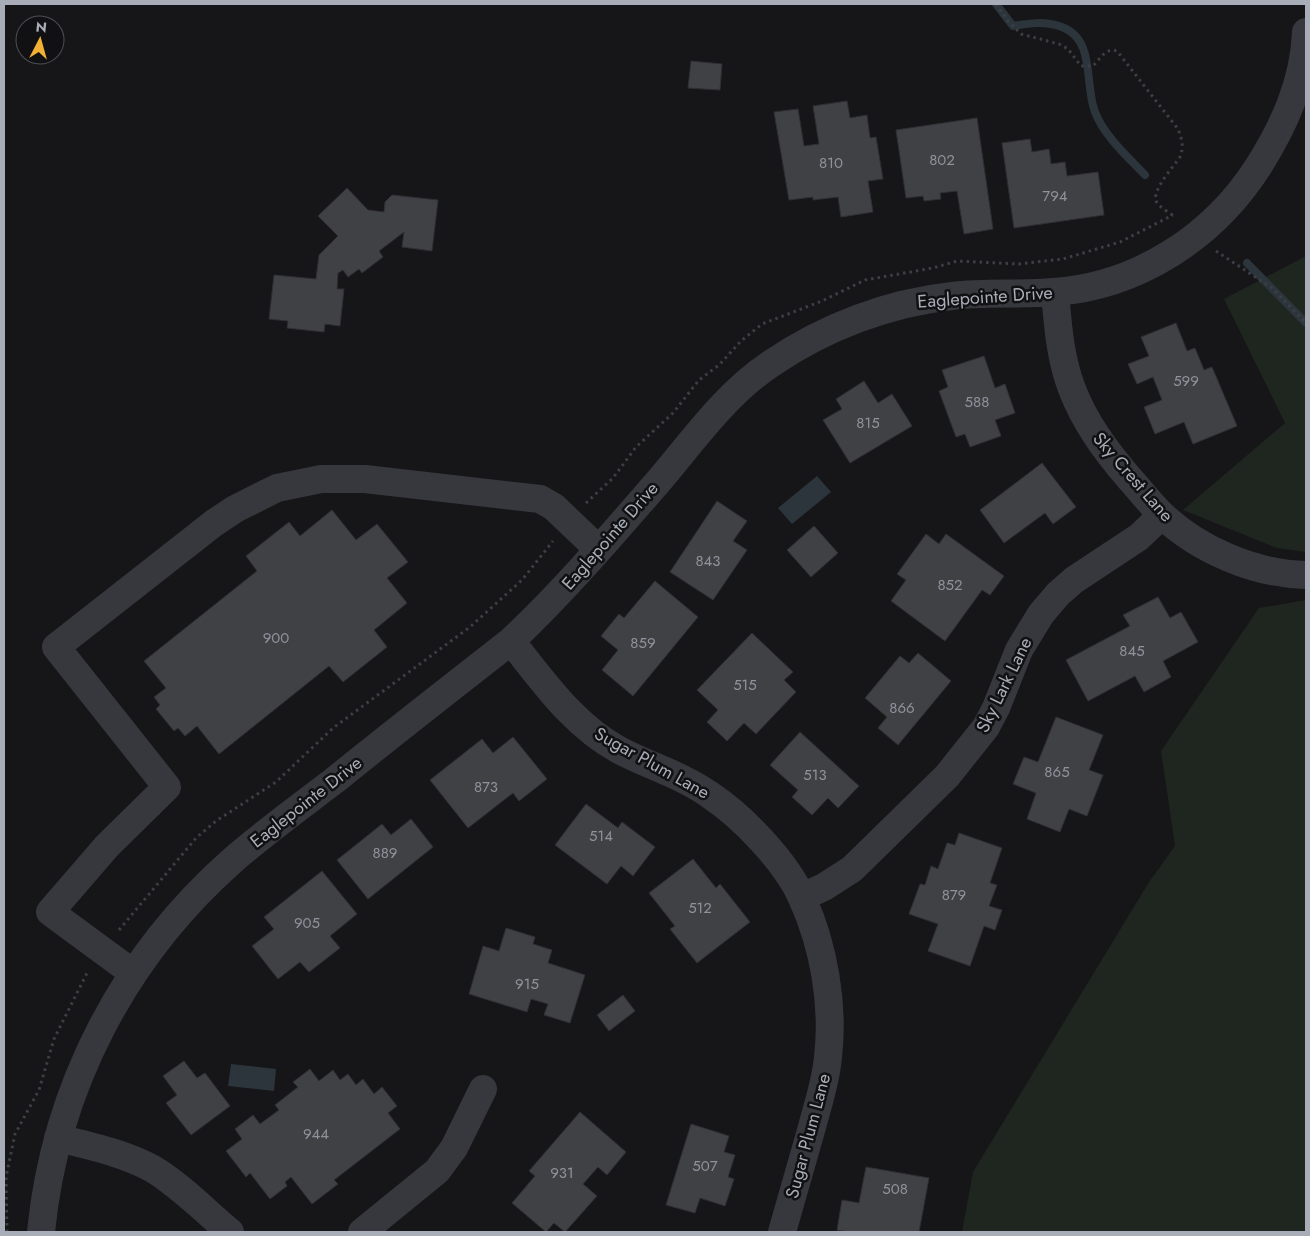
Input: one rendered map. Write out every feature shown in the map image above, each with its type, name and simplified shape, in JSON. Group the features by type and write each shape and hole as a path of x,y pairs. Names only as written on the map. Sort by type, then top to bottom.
{"street":[{"name":"Eaglepointe Drive","path":"41,1232 43,1209 58,1138 91,1046 111,1007 166,928 233,860 511,641 556,598 723,405 770,364 799,346 844,324 906,304 952,296 1055,292 1089,286 1137,271 1171,255 1198,235 1216,219 1252,176 1301,93 1306,32"},
{"name":"Sky Crest Lane","path":"1055,292 1060,346 1071,388 1082,412 1096,437 1162,515 1196,540 1223,555 1276,572 1306,575"},
{"path":"133,973 50,912 106,846 167,787 56,648 234,509 277,488 298,483 320,480 364,479 540,499 554,507 598,549"},
{"name":"Sky Lark Lane","path":"802,897 824,887 852,869 947,776 986,727 996,708 1019,650 1041,614 1058,594 1074,580 1140,537 1162,515"},
{"name":"Sugar Plum Lane","path":"511,641 551,692 593,733 619,750 688,780 733,812 771,853 802,897 814,927 825,975 829,1021 828,1058 817,1107 782,1232"},
{"path":"362,1232 437,1171 457,1141 482,1089"},
{"path":"58,1138 121,1155 152,1169 182,1190 230,1232"}],"path":[{"path":"996,4 1008,21 1021,34 1059,44 1068,50 1081,66 1093,66 1107,52 1117,51 1178,129 1181,136 1182,151 1180,157 1157,190 1155,197 1160,206 1180,220"},
{"path":"1216,251 1272,288 1306,323"}],"shaded area":[{"path":"1306,256 1306,552 1277,548 1183,510 1285,423 1224,299"},
{"path":"817,476 831,492 792,524 778,508"},
{"path":"1306,600 1306,1232 962,1232 973,1172 1149,882 1175,846 1161,751 1259,608"},
{"path":"231,1064 276,1069 274,1091 228,1086"}],"building":[{"path":"691,61 722,64 720,90 688,88"},
{"path":"847,101 850,118 867,115 870,138 876,137 883,179 868,181 873,212 841,217 838,197 813,200 813,197 789,200 774,112 798,109 804,146 819,144 813,106"},
{"path":"977,118 993,229 964,234 957,191 940,193 941,199 924,201 923,196 906,198 896,130"},
{"path":"1030,139 1032,152 1049,149 1051,164 1065,162 1067,176 1098,172 1104,215 1014,228 1002,143"},
{"path":"347,188 368,210 384,212 385,202 392,195 438,200 432,251 402,247 404,232 379,251 383,257 362,273 359,269 348,277 343,270 338,273 337,289 344,289 340,326 325,324 324,332 287,328 288,321 269,319 274,275 316,279 319,255 338,236 318,216"},
{"path":"1176,323 1187,351 1195,348 1204,370 1212,367 1237,426 1193,444 1184,422 1155,434 1144,407 1162,400 1153,377 1137,384 1128,364 1149,356 1141,337"},
{"path":"984,356 995,388 1005,384 1015,413 995,420 1001,436 970,447 965,434 956,437 939,391 948,387 942,370"},
{"path":"864,381 878,403 892,394 912,426 850,463 823,420 842,409 836,399"},
{"path":"1042,463 1076,507 1053,524 1045,513 1004,543 980,510"},
{"path":"717,501 747,521 733,541 747,550 713,600 670,572"},
{"path":"332,510 356,540 377,524 408,562 387,578 407,603 374,630 387,647 343,682 329,666 219,754 197,726 185,736 178,728 174,731 156,709 160,705 154,697 166,688 144,661 257,571 246,556 289,522 300,536"},
{"path":"814,526 838,553 811,577 787,550"},
{"path":"926,534 939,544 946,534 1004,576 990,595 982,590 945,641 891,601 906,580 897,574"},
{"path":"655,581 698,617 633,696 602,670 618,650 601,636 619,614 624,618"},
{"path":"1158,597 1170,618 1181,612 1198,642 1163,661 1171,677 1144,692 1135,676 1088,701 1066,660 1130,626 1123,615"},
{"path":"752,633 793,672 784,680 796,692 756,734 744,723 727,741 707,722 718,710 697,690"},
{"path":"918,653 951,681 898,745 878,728 887,717 865,698 900,656 909,663"},
{"path":"1056,717 1103,735 1089,770 1103,775 1087,816 1069,809 1060,832 1027,819 1036,793 1013,784 1024,757 1038,762"},
{"path":"800,732 859,786 838,808 828,798 812,815 792,797 798,790 770,765"},
{"path":"513,737 547,779 519,801 513,793 468,828 430,780 482,739 493,753"},
{"path":"586,804 618,828 622,822 655,847 633,876 621,866 607,884 555,845"},
{"path":"411,819 433,847 368,899 337,860 382,824 391,835"},
{"path":"959,833 1002,848 990,883 997,885 989,906 1002,910 995,930 984,926 970,966 928,951 938,924 909,914 920,884 925,885 931,866 938,869 947,843 955,845"},
{"path":"693,859 716,888 720,884 750,922 697,963 670,929 675,926 649,893"},
{"path":"322,871 357,914 330,936 340,948 309,972 300,962 278,979 252,946 274,929 264,917"},
{"path":"506,928 535,937 533,944 552,950 548,963 585,975 570,1023 544,1015 548,1004 531,999 527,1012 469,994 483,946 499,951"},
{"path":"623,995 635,1011 609,1031 597,1015"},
{"path":"184,1061 197,1078 205,1073 230,1106 191,1135 166,1103 177,1095 163,1076"},
{"path":"310,1069 319,1081 333,1070 340,1080 348,1074 356,1085 363,1079 374,1094 382,1087 397,1106 388,1113 400,1129 334,1180 338,1184 312,1204 291,1177 285,1182 287,1186 270,1199 250,1173 246,1177 226,1151 242,1139 235,1129 253,1115 260,1124 279,1110 275,1105 298,1087 293,1082"},
{"path":"580,1112 626,1152 607,1175 598,1167 583,1184 597,1196 565,1232 554,1223 546,1232 512,1203 535,1176 529,1171"},
{"path":"691,1124 729,1136 724,1152 735,1155 728,1177 734,1179 725,1206 700,1198 695,1213 666,1205"},
{"path":"866,1167 929,1178 919,1232 848,1232 837,1230 842,1200 859,1203"}],"waterway":[{"path":"996,4 1013,26 1044,23 1062,27 1073,33 1080,42 1084,52 1092,101 1099,121 1117,146 1145,175"},
{"path":"1247,263 1306,323"}]}
